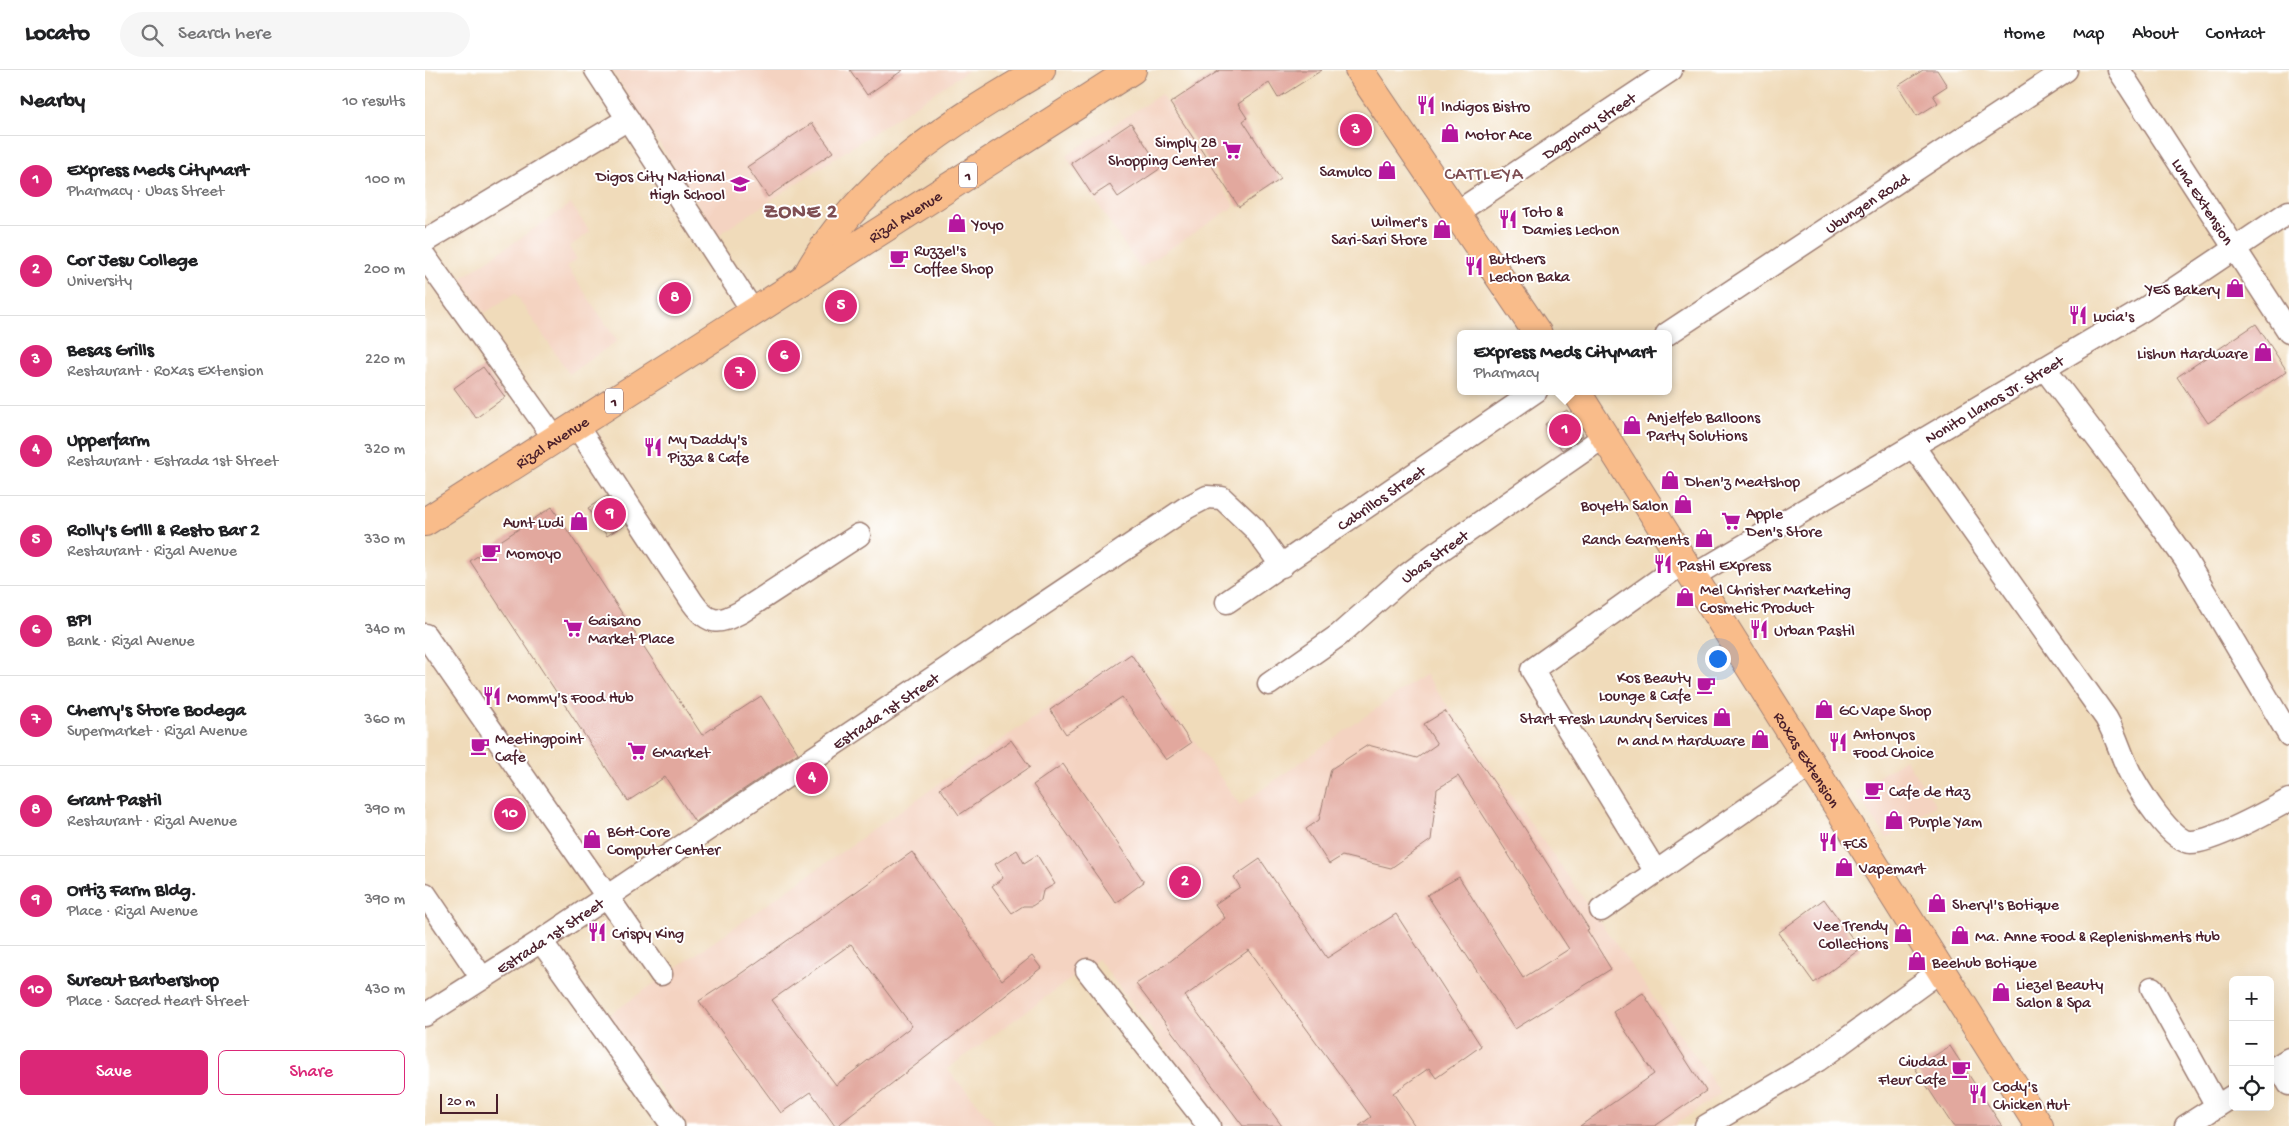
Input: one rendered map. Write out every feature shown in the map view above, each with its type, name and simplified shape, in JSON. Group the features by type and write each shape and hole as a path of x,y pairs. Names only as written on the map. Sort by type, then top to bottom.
{"main road":[{"name":"Rizal Avenue","path":"804,281 833,232 879,182 928,142 1041,70"},
{"name":"Rizal Avenue","path":"425,522 1131,70"},
{"path":"1359,70 1535,330"},
{"name":"Roxas Extension","path":"1579,395 2039,1126"}],"street":[{"path":"596,70 754,313"},
{"name":"Dagohoy Street","path":"1456,213 1671,70"},
{"name":"Ubungen Road","path":"1672,331 2066,70"},
{"name":"Luna Extension","path":"2119,70 2289,332"},
{"path":"425,241 628,119"},
{"name":"Nonito Llanos Jr. Street","path":"1656,872 1532,670 1688,569 1913,446 2143,310 2289,212"},
{"path":"425,257 566,432 707,618 715,621 724,620 741,612 859,535"},
{"path":"2044,368 2129,480 2185,559 2289,735"},
{"name":"Cabrillos Street","path":"1227,602 1530,395"},
{"name":"Ubas Street","path":"1269,684 1324,647 1407,575 1435,554 1605,436"},
{"path":"1913,446 2106,718 2118,741 2132,776 2169,830 2183,841 2199,841 2242,824 2289,800"},
{"name":"Estrada 1st Street","path":"425,1015 541,941 1186,508 1207,497 1222,498 1236,508 1255,529 1282,566"},
{"path":"425,635 661,974"},
{"path":"1601,910 1811,765"},
{"path":"425,894 482,978"},
{"path":"541,941 673,1126"},
{"path":"1087,970 1209,1126"},
{"path":"1706,1126 1818,1060 1940,971"},
{"path":"2152,988 2225,1101 2187,1126"}],"shaded area":[{"name":"Digos City National High School","path":"612,70 969,70 718,235"},
{"path":"1161,94 1235,206 1140,268 1066,156"},
{"path":"571,204 590,232 569,247 577,259 567,266 617,341 569,374 515,293 485,313 461,278"},
{"path":"1130,650 1240,805 1425,674 1721,1093 1674,1126 1224,1126 1098,959 947,1069 997,1126 687,1126 609,1015"},
{"path":"1905,759 1936,805 1887,838 1855,792"}],"building":[{"path":"850,70 903,70 867,95"},
{"name":"Simply 28 Shopping Center","path":"1220,70 1322,70 1278,98 1269,83 1238,104 1247,118 1243,121 1281,179 1239,207 1170,103"},
{"path":"1923,70 1937,70 1947,86 1933,95 1938,103 1917,116 1898,86"},
{"path":"812,123 833,152 768,197 747,167"},
{"path":"1131,123 1161,168 1118,197 1110,185 1093,196 1071,163"},
{"path":"2256,324 2287,371 2208,423 2177,377"},
{"path":"483,367 505,397 476,418 454,388"},
{"path":"1567,410 1583,435 1562,450 1545,424"},
{"path":"607,496 625,524 607,536 588,508"},
{"name":"Gaisano Market Place","path":"552,507 702,735 761,696 798,753 695,822 665,777 628,801 470,561"},
{"path":"1131,654 1191,743 1166,760 1122,697 1066,734 1050,710"},
{"path":"1445,711 1515,813 1589,929 1587,930 1611,969 1515,1029 1427,895 1459,877 1523,978 1569,949 1458,776 1437,789 1431,840 1391,868 1342,856 1329,864 1306,829 1319,820 1331,769 1368,745 1417,758 1437,744 1424,724"},
{"path":"1011,740 1030,767 959,815 940,788"},
{"path":"1063,764 1144,882 1116,903 1033,785"},
{"path":"1017,850 1024,863 1037,855 1055,884 1043,891 1041,900 1032,906 1023,906 1012,913 992,886 1003,878 995,864"},
{"path":"912,852 1002,980 1032,956 1041,968 837,1126 835,1126 811,1092 781,1113 699,1001 736,977","holes":["851,944 912,1026 836,1085 772,1000"]},
{"path":"1260,859 1327,958 1396,914 1481,1046 1436,1078 1429,1068 1393,1093 1415,1126 1359,1126 1371,1117 1249,950 1185,996 1282,1126 1243,1126 1136,984 1168,963 1225,918 1215,904 1240,887 1234,877"},
{"path":"1824,899 1860,949 1814,983 1778,933"},
{"path":"1643,993 1706,1091 1655,1126 1580,1126 1654,1074 1613,1012"},
{"path":"1950,1046 2002,1126 1953,1126 1915,1068"}],"place":[{"name":"Indigos Bistro","path":"1426,105"},
{"name":"Besas Grills","path":"1356,130"},
{"name":"Motor Ace","path":"1450,133"},
{"name":"Simply 28 Shopping Center","path":"1232,150"},
{"name":"Samulco","path":"1387,170"},
{"name":"Digos City National High School","path":"740,184"},
{"name":"Toto & Damies Lechon","path":"1508,219"},
{"name":"Yoyo","path":"957,223"},
{"name":"Wilmer's Sari-Sari Store","path":"1442,229"},
{"name":"Ruzzel's Coffee Shop","path":"899,258"},
{"name":"Butchers Lechon Baka","path":"1474,266"},
{"name":"YES Bakery","path":"2235,288"},
{"name":"Grant Pastil","path":"675,298"},
{"name":"Rolly's Grlll & Resto Bar 2","path":"841,306"},
{"name":"Lucia's","path":"2078,315"},
{"name":"Lishun Hardware","path":"2263,352"},
{"name":"BPI","path":"784,356"},
{"name":"Cherry's Store Bodega","path":"740,373"},
{"name":"Anjelfeb Balloons Party Solutions","path":"1632,425"},
{"name":"Express Meds CityMart","path":"1565,430"},
{"name":"My Daddy's Pizza & Cafe","path":"653,447"},
{"name":"Dhen'z Meatshop","path":"1670,480"},
{"name":"Boyeth Salon","path":"1683,504"},
{"name":"Ortiz Farm Bldg.","path":"610,514"},
{"name":"Aunt Ludi","path":"579,521"},
{"name":"Apple Den's Store","path":"1731,521"},
{"name":"Ranch Garments","path":"1704,538"},
{"name":"Momoyo","path":"491,552"},
{"name":"Pastil Express","path":"1663,564"},
{"name":"Mel Christer Marketing Cosmetic Product","path":"1685,597"},
{"name":"Gaisano Market Place","path":"573,628"},
{"name":"Urban Pastil","path":"1759,629"},
{"name":"Kos Beauty Lounge & Cafe","path":"1706,685"},
{"name":"Mommy's Food Hub","path":"492,696"},
{"name":"GC Vape Shop","path":"1824,709"},
{"name":"Start Fresh Laundry Services","path":"1722,717"},
{"name":"M and M Hardware","path":"1760,739"},
{"name":"Antonyos Food Choice","path":"1838,742"},
{"name":"Meetingpoint Cafe","path":"480,746"},
{"name":"GMarket","path":"637,751"},
{"name":"Upperfarm","path":"812,778"},
{"name":"Cafe de Haz","path":"1874,790"},
{"name":"Surecut Barbershop","path":"510,814"},
{"name":"Purple Yam","path":"1894,820"},
{"name":"BGH-Core Computer Center","path":"592,839"},
{"name":"FCS","path":"1828,842"},
{"name":"Vapemart","path":"1844,867"},
{"name":"Cor Jesu College","path":"1185,882"},
{"name":"Sheryl's Botique","path":"1937,903"},
{"name":"Crispy King","path":"597,932"},
{"name":"Vee Trendy Collections","path":"1903,933"},
{"name":"Ma. Anne Food & Replenishments Hub","path":"1960,935"},
{"name":"Beehub Botique","path":"1917,961"},
{"name":"Liezel Beauty Salon & Spa","path":"2001,992"},
{"name":"Ciudad Fleur Cafe","path":"1961,1069"},
{"name":"Cody's Chicken Hut","path":"1978,1094"}],"district":[{"name":"CATTLEYA","path":"1484,173"},
{"name":"ZONE 2","path":"801,210"}]}
